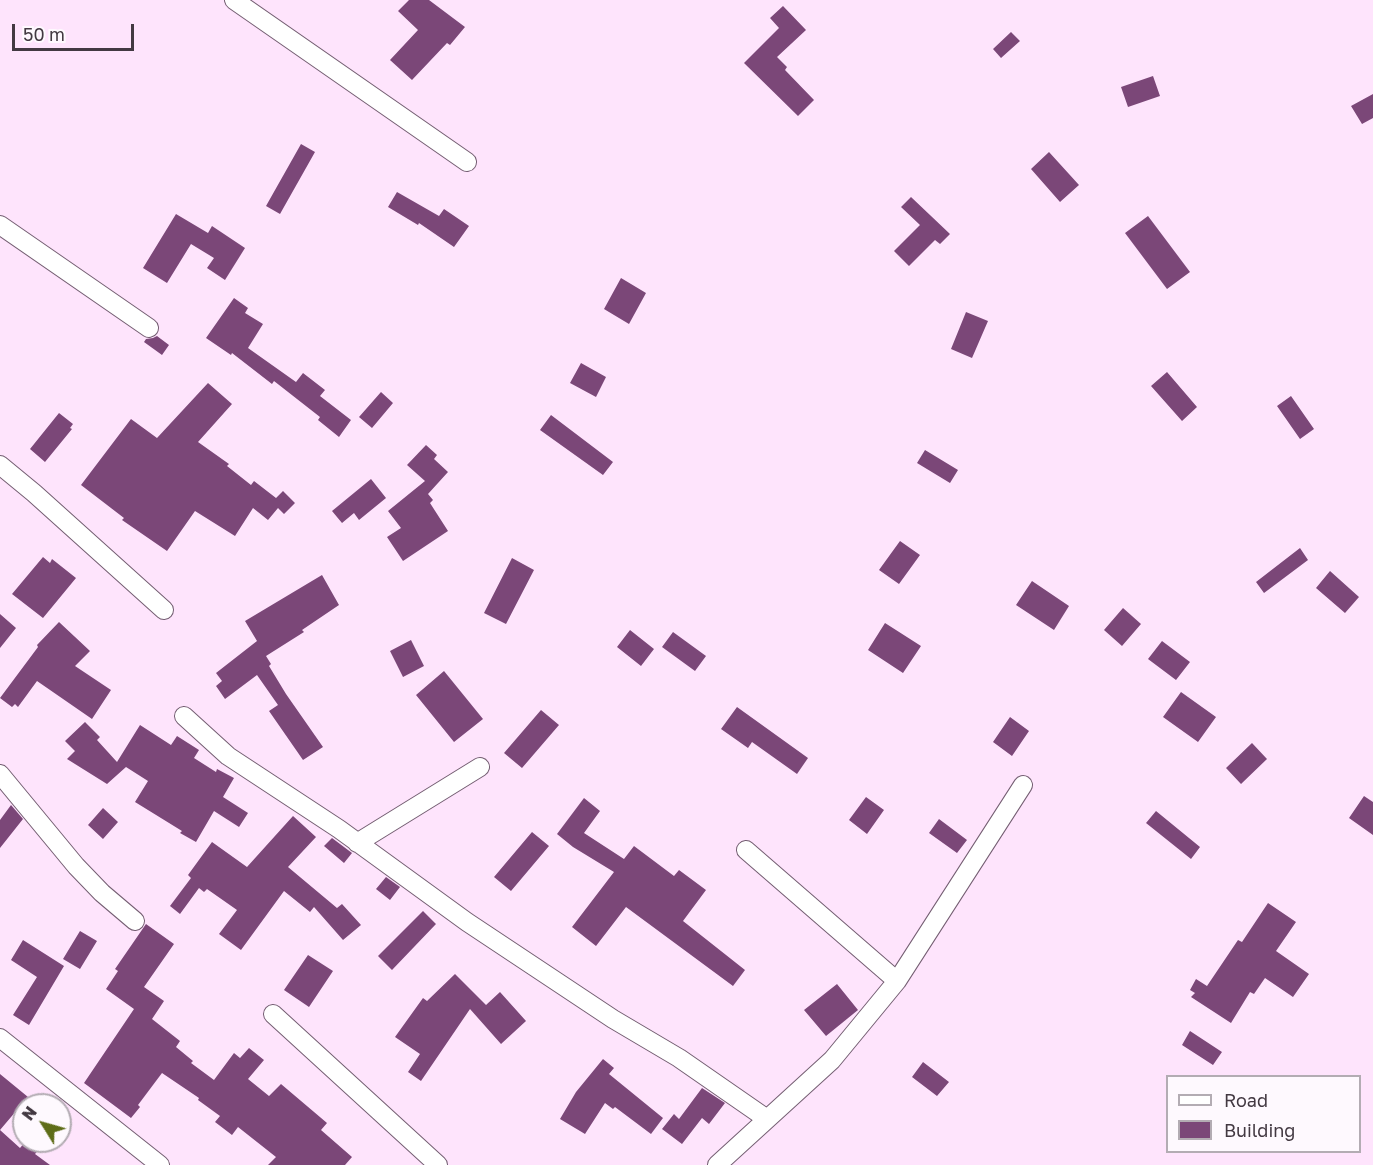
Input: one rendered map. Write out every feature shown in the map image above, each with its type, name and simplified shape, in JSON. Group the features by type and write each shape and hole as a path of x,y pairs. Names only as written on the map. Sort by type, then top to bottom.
{"street":[{"path":"234,0 467,162"},
{"path":"0,225 148,328"},
{"path":"0,465 164,610"},
{"path":"184,716 228,756 339,829 466,922 613,1019 679,1058 767,1119"},
{"path":"357,843 480,768"},
{"path":"0,774 76,866 102,893 135,921"},
{"path":"717,1165 832,1060 897,981 1023,785"},
{"path":"746,850 897,981"},
{"path":"273,1014 438,1165"},
{"path":"0,1038 160,1165"}],"building":[{"path":"409,0 429,0 465,27 450,45 447,43 412,80 390,60 418,30 398,11"},
{"path":"783,6 806,30 777,57 787,67 785,70 814,100 798,116 744,63 779,28 770,18"},
{"path":"1011,32 1020,41 1001,58 993,49"},
{"path":"1153,76 1160,96 1128,107 1121,87"},
{"path":"1373,94 1373,118 1362,124 1351,106"},
{"path":"301,144 315,152 280,214 266,206"},
{"path":"1049,152 1079,185 1060,202 1031,169"},
{"path":"397,192 439,216 444,209 469,226 454,247 419,223 418,225 388,207"},
{"path":"911,197 950,234 940,244 935,240 909,266 894,251 920,225 901,207"},
{"path":"176,214 208,233 212,226 245,248 225,280 207,268 214,258 191,244 167,283 143,268"},
{"path":"1148,216 1190,272 1167,289 1125,233"},
{"path":"621,278 646,293 629,324 604,309"},
{"path":"234,298 248,308 245,313 263,324 248,348 296,382 303,373 325,390 320,396 351,420 339,437 318,420 320,417 274,381 272,384 232,353 231,355 206,338"},
{"path":"966,312 988,321 972,358 951,349"},
{"path":"157,336 169,345 162,355 144,342 146,339"},
{"path":"581,363 606,377 596,397 570,383"},
{"path":"1167,372 1197,407 1182,421 1151,386"},
{"path":"208,383 232,404 198,442 229,464 227,466 251,485 254,481 276,498 283,491 295,503 284,514 278,508 268,520 253,508 235,536 195,511 167,551 122,520 124,518 81,485 131,419 157,438"},
{"path":"381,392 393,403 372,428 359,417"},
{"path":"1291,396 1314,429 1300,439 1277,406"},
{"path":"59,413 73,424 70,428 72,429 45,462 30,449"},
{"path":"551,415 613,462 603,475 540,430"},
{"path":"426,445 437,455 434,459 448,472 428,494 433,500 430,503 448,531 403,561 387,537 401,528 388,511 425,481 407,465"},
{"path":"925,450 958,470 950,483 917,463"},
{"path":"371,479 386,498 359,520 354,513 342,523 332,511"},
{"path":"900,541 920,555 899,584 879,570"},
{"path":"1300,548 1308,560 1264,593 1256,582"},
{"path":"43,557 50,563 52,559 76,578 43,618 12,594"},
{"path":"512,558 534,570 506,624 484,613"},
{"path":"1330,571 1359,597 1345,613 1316,588"},
{"path":"322,575 339,605 302,630 304,632 266,656 271,664 269,666 286,694 323,747 303,760 269,711 278,705 257,675 225,699 216,686 222,681 216,673 257,641 245,621"},
{"path":"1032,581 1069,606 1054,630 1016,605"},
{"path":"1123,608 1141,624 1122,646 1104,630"},
{"path":"0,614 16,628 0,648"},
{"path":"59,622 90,651 75,666 111,690 92,719 37,681 18,707 15,704 12,707 0,698 38,647 37,645"},
{"path":"885,623 921,646 903,673 868,650"},
{"path":"630,630 654,649 641,666 617,647"},
{"path":"673,632 706,656 695,671 662,647"},
{"path":"411,640 424,666 403,677 390,651"},
{"path":"1162,641 1190,662 1176,680 1148,659"},
{"path":"444,671 483,719 454,742 416,695"},
{"path":"1181,692 1216,717 1198,742 1163,717"},
{"path":"737,707 808,758 797,774 752,742 748,748 721,729"},
{"path":"541,710 559,725 522,768 504,753"},
{"path":"1010,717 1029,731 1012,756 993,742"},
{"path":"85,722 100,737 97,740 117,762 140,725 171,745 177,736 199,750 194,758 216,772 217,769 234,778 223,797 248,813 239,827 214,811 196,842 135,802 148,781 126,767 107,784 67,759 75,751 65,741"},
{"path":"1252,743 1267,759 1241,784 1226,768"},
{"path":"1364,796 1373,802 1373,835 1349,818"},
{"path":"866,797 884,810 867,834 849,820"},
{"path":"584,798 600,811 584,833 624,859 634,846 674,876 679,870 706,890 683,921 745,970 733,986 626,907 596,946 572,927 614,872 573,847 557,834"},
{"path":"11,805 23,819 0,848 0,820"},
{"path":"103,808 118,822 103,839 88,825"},
{"path":"1156,811 1200,847 1191,859 1146,823"},
{"path":"293,816 316,837 288,867 337,908 342,904 361,925 343,940 314,907 310,912 284,891 241,950 219,934 237,910 207,889 204,892 199,888 180,914 170,906 191,878 188,875 212,842 247,867"},
{"path":"939,819 967,840 957,853 929,833"},
{"path":"532,832 549,846 511,891 494,877"},
{"path":"332,838 352,853 344,863 324,846"},
{"path":"386,877 400,887 390,900 376,889"},
{"path":"1268,903 1296,922 1276,951 1309,974 1293,997 1265,978 1254,994 1250,992 1231,1023 1191,997 1195,993 1190,990 1196,979 1207,986 1238,940 1242,942"},
{"path":"423,911 436,924 392,970 378,956"},
{"path":"146,924 174,944 144,987 164,1001 152,1019 180,1041 176,1047 193,1061 191,1063 214,1080 234,1053 240,1058 249,1048 264,1060 248,1079 269,1096 281,1084 327,1123 321,1130 352,1157 345,1165 268,1165 276,1157 238,1127 232,1135 215,1122 220,1116 198,1100 199,1098 162,1073 131,1118 84,1083 134,1009 106,989 118,971 115,969"},
{"path":"80,931 97,941 80,969 63,959"},
{"path":"23,940 64,966 29,1025 13,1015 37,977 11,960"},
{"path":"308,955 333,971 309,1007 284,990"},
{"path":"455,974 486,1005 500,992 526,1021 501,1044 470,1009 421,1081 408,1072 420,1054 395,1037 423,998 427,1001"},
{"path":"837,984 858,1010 826,1036 804,1010"},
{"path":"1190,1031 1222,1052 1213,1065 1182,1045"},
{"path":"603,1059 614,1068 609,1074 663,1118 651,1134 615,1107 613,1109 605,1103 585,1134 560,1119 576,1092"},
{"path":"923,1062 949,1082 937,1096 912,1077"},
{"path":"0,1074 23,1093 12,1093 12,1116 0,1130"},
{"path":"702,1088 725,1103 709,1124 702,1118 682,1144 662,1129 674,1114 679,1119"},
{"path":"0,1130 12,1141 12,1153 36,1153 50,1165 0,1165"}]}
